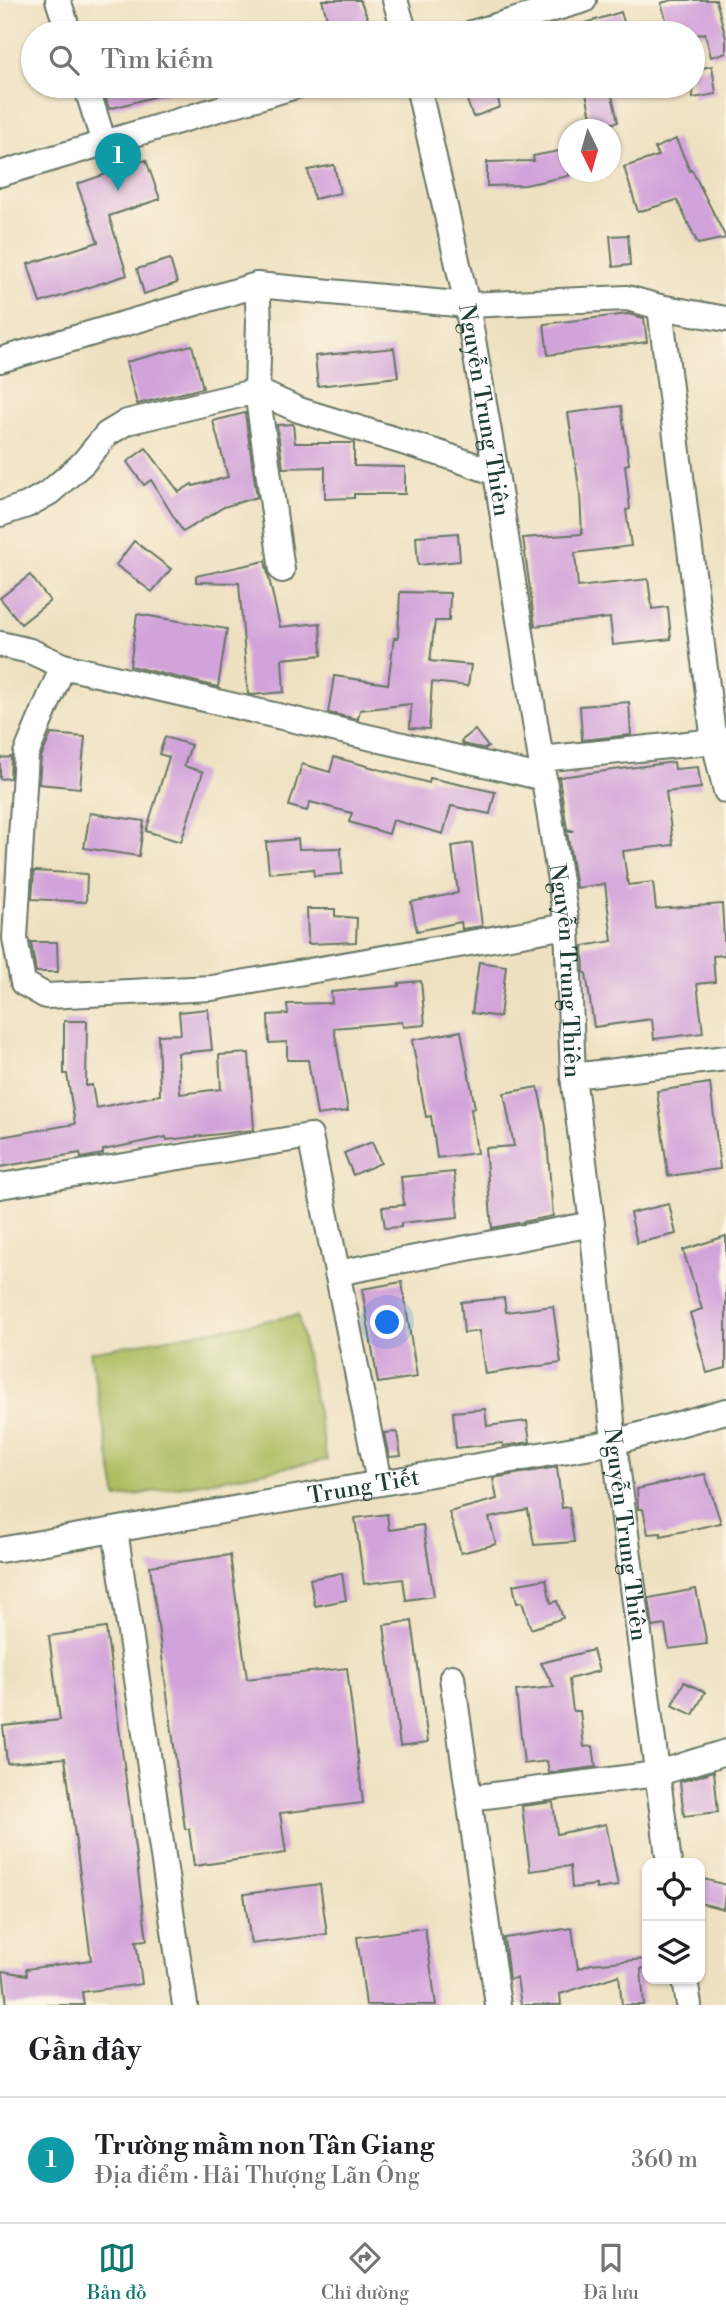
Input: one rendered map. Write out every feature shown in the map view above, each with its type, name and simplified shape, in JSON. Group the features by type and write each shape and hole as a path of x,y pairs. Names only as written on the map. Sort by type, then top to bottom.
{"street":[{"path":"58,0 65,21"},
{"path":"396,0 402,21"},
{"path":"513,21 584,0"},
{"path":"90,98 104,143"},
{"path":"0,174 256,98"},
{"name":"Nguyễn Trung Thiên","path":"421,98 467,305 567,926 573,1076 592,1224 614,1442 668,1858"},
{"path":"257,285 257,391 282,570"},
{"path":"0,360 257,285 467,305 627,298 726,319"},
{"path":"660,307 726,791"},
{"path":"0,514 27,505 50,492 83,463 107,434 127,422 257,391 299,410 444,454 496,473"},
{"path":"0,644 30,651 63,666 542,769 720,741"},
{"path":"63,666 26,754 7,940 23,984 46,996 212,988 567,926"},
{"path":"573,1076 726,1058"},
{"path":"0,1186 310,1136 379,1482"},
{"path":"337,1273 592,1224"},
{"name":"Trung Tiết","path":"0,1550 614,1442 726,1411"},
{"path":"115,1530 185,2005"},
{"path":"452,1677 498,2005"},
{"path":"470,1798 656,1774 726,1752"},
{"path":"686,1984 689,2005"}],"green space":[{"path":"298,1315 327,1460 117,1498 90,1352"}],"building":[{"path":"322,0 360,0 369,21 328,21"},
{"path":"673,0 716,0 726,38 726,53 711,57 705,21 666,21 661,3"},
{"path":"621,12 624,21 592,21"},
{"path":"712,66 716,94 705,96 705,67"},
{"path":"106,98 149,98 109,109"},
{"path":"466,98 498,98 500,107 473,117"},
{"path":"587,98 613,98 617,119 591,119"},
{"path":"676,139 726,238 698,244 677,200 638,212 624,167 658,156 655,148"},
{"path":"558,151 558,178 525,185 487,186 487,162 534,161 533,156"},
{"path":"146,160 160,199 109,216 127,275 40,303 28,264 98,242 77,184"},
{"path":"334,165 340,193 314,199 308,170"},
{"path":"628,235 630,265 613,267 610,236"},
{"path":"170,259 177,283 144,294 137,269"},
{"path":"628,314 644,318 647,342 548,355 544,324"},
{"path":"192,345 203,388 137,404 126,362"},
{"path":"394,348 398,377 318,386 315,356"},
{"path":"621,406 629,464 625,465 630,509 626,510 631,546 575,553 578,587 648,579 652,609 668,607 671,639 613,645 610,618 535,626 523,538 582,534 580,494 568,413"},
{"path":"245,413 257,497 224,507 183,532 151,480 144,485 127,462 146,448 179,492 192,484 193,486 228,477 213,421"},
{"path":"293,424 295,443 354,443 354,466 405,467 405,494 354,494 354,498 325,499 325,467 283,468 277,425"},
{"path":"458,533 460,561 418,565 416,536"},
{"path":"134,541 171,569 152,592 116,565"},
{"path":"265,561 280,627 320,623 322,655 282,659 284,692 252,695 248,694 239,583 196,582 196,576"},
{"path":"30,575 50,601 21,624 0,598"},
{"path":"400,592 450,593 449,621 435,621 430,661 471,665 468,686 432,682 429,729 410,728 411,704 360,710 358,719 328,713 334,676 388,684 394,638 398,638"},
{"path":"137,614 227,629 218,687 130,666"},
{"path":"629,702 631,735 582,740 580,706"},
{"path":"475,730 488,747 485,749 463,744 461,741"},
{"path":"51,734 85,737 80,788 39,784 41,757"},
{"path":"165,737 191,745 184,766 203,772 181,842 146,831 169,757 159,754"},
{"path":"11,757 10,778 0,779 0,758"},
{"path":"334,757 429,783 430,778 495,792 490,814 451,806 443,834 393,820 389,834 349,822 352,813 310,802 307,811 289,806 302,764 330,772"},
{"path":"674,762 675,769 698,767 701,788 666,792 673,845 623,851 628,885 653,882 656,909 722,904 725,955 713,956 715,982 697,984 703,1033 654,1039 652,1019 594,1027 584,973 583,946 612,941 605,884 576,888 567,831 574,831 567,829 559,777"},
{"path":"90,813 144,821 139,856 84,848"},
{"path":"298,839 299,849 341,848 342,874 314,876 313,869 269,873 266,842"},
{"path":"472,843 482,926 462,929 461,922 417,931 411,902 458,893 452,846"},
{"path":"34,871 87,874 86,902 32,899"},
{"path":"307,909 335,909 335,916 357,918 356,942 308,944"},
{"path":"31,942 57,942 58,972 36,972"},
{"path":"479,962 506,966 500,1017 472,1013"},
{"path":"421,981 425,1025 403,1027 402,1022 334,1028 348,1111 317,1115 308,1060 287,1060 287,1042 269,1043 268,1015 288,1014 287,1004 332,1003 331,992 399,986 399,983"},
{"path":"208,1009 212,1050 178,1053 180,1094 221,1089 219,1055 249,1053 254,1130 167,1140 166,1137 103,1150 103,1154 81,1158 80,1153 0,1167 0,1137 75,1124 67,1074 64,1074 64,1021 87,1021 86,1086 92,1085 96,1108 160,1095 158,1035 181,1034 179,1012"},
{"path":"461,1031 475,1108 471,1109 477,1153 437,1158 431,1116 426,1117 412,1040"},
{"path":"710,1083 720,1169 668,1176 657,1091"},
{"path":"538,1087 546,1127 553,1216 492,1228 485,1148 514,1146 504,1093"},
{"path":"372,1142 381,1163 353,1175 344,1153"},
{"path":"454,1172 458,1217 401,1223 401,1227 385,1228 382,1207 404,1205 401,1177"},
{"path":"669,1204 676,1234 637,1243 630,1213"},
{"path":"726,1236 726,1368 707,1373 690,1313 702,1309 683,1250"},
{"path":"402,1282 417,1377 378,1383 362,1289"},
{"path":"504,1298 506,1312 553,1306 561,1363 485,1374 479,1331 464,1333 461,1302"},
{"path":"485,1409 487,1426 527,1421 530,1442 456,1448 453,1412"},
{"path":"397,1432 401,1456 389,1457 384,1433"},
{"path":"557,1467 562,1508 569,1507 574,1542 534,1545 528,1510 489,1518 496,1544 461,1553 449,1512 497,1499 493,1478"},
{"path":"705,1474 721,1523 661,1536 661,1533 648,1534 643,1509 638,1509 637,1489"},
{"path":"387,1514 389,1530 423,1525 434,1596 406,1600 403,1579 364,1584 355,1518"},
{"path":"230,1555 247,1679 347,1668 363,1803 280,1813 286,1853 194,1866 189,1829 185,1829 150,1566"},
{"path":"342,1573 346,1600 315,1606 310,1579"},
{"path":"546,1579 551,1603 557,1601 563,1618 531,1629 522,1602 517,1603 513,1585"},
{"path":"696,1589 707,1644 669,1649 665,1625 653,1627 649,1598"},
{"path":"412,1621 428,1742 400,1746 384,1625"},
{"path":"106,1628 147,1940 136,1941 142,1984 82,1992 84,2005 7,2005 3,1971 27,1975 26,1969 91,1960 65,1758 7,1763 3,1726 60,1720 49,1636"},
{"path":"593,1650 599,1671 569,1679 573,1711 580,1711 584,1747 593,1746 596,1767 549,1773 547,1761 524,1764 516,1691 554,1687 541,1663"},
{"path":"684,1682 705,1692 693,1715 672,1705"},
{"path":"714,1771 718,1812 684,1816 680,1782"},
{"path":"553,1802 557,1834 606,1824 618,1886 572,1888 570,1866 530,1871 522,1806"},
{"path":"705,1879 726,1885 723,1909 705,1904"},
{"path":"320,1884 327,1934 251,1944 244,1894"},
{"path":"425,1928 436,2005 366,2005 357,1937"},
{"path":"572,1928 578,1969 591,1964 642,1959 644,2005 622,2005 619,1975 560,1994 561,2005 521,2005 517,1978 509,1979 504,1938"}],"place":[{"name":"Trường mầm non Tân Giang","path":"118,191"}]}
